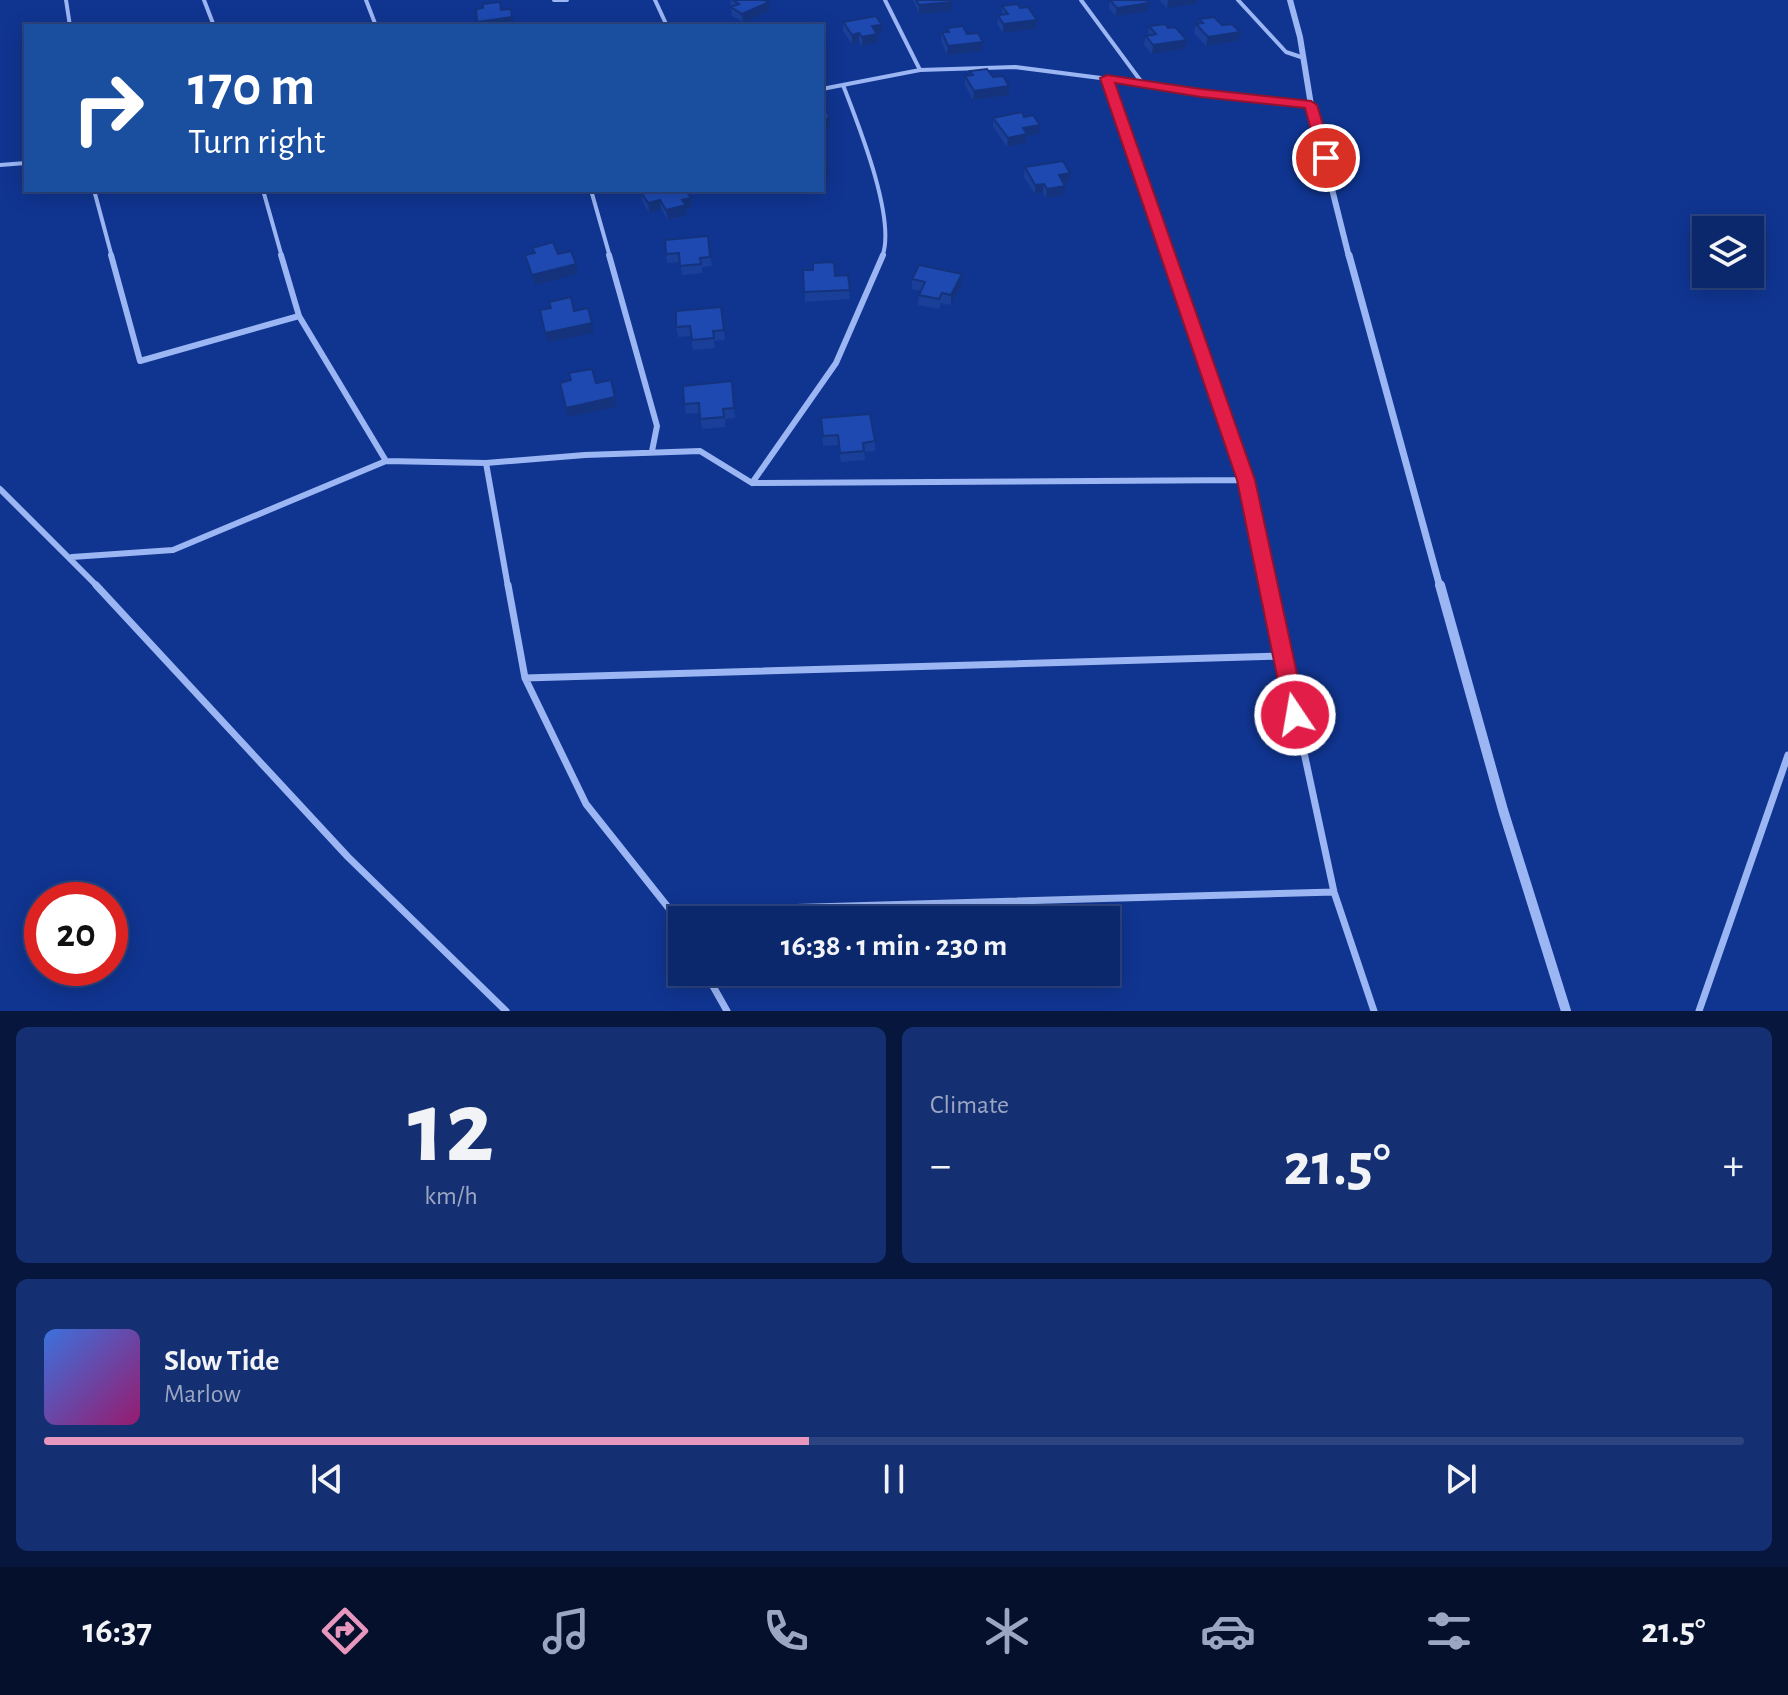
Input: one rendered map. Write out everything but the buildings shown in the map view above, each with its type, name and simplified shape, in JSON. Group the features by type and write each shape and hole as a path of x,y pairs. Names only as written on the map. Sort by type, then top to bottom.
{"street":[{"path":"1290,0 1296,15 1311,105 1361,303 1503,810 1566,1011"}],"lane":[{"path":"66,0 70,24"},
{"path":"204,0 213,24"},
{"path":"366,0 375,24"},
{"path":"554,0 567,0"},
{"path":"655,0 666,24"},
{"path":"885,0 920,70"},
{"path":"1081,0 1143,84"},
{"path":"1238,0 1286,52 1304,58"},
{"path":"824,89 920,70 1015,67 1311,105"},
{"path":"1107,78 1246,480 1334,892 1374,1011"},
{"path":"752,483 836,363 888,242 870,157 843,85"},
{"path":"0,165 24,163"},
{"path":"95,192 140,361 299,316"},
{"path":"264,192 299,316 386,461"},
{"path":"592,192 657,426 652,451"},
{"path":"71,557 173,550 386,461 486,463 652,451 700,451 752,483 1246,480"},
{"path":"486,463 525,678 586,804 668,907"},
{"path":"0,489 71,557 348,857 506,1011"},
{"path":"525,678 1283,656"},
{"path":"1699,1011 1788,755"},
{"path":"845,906 1334,892"},
{"path":"713,986 727,1011"}],"route":[{"path":"1295,715 1246,480 1107,78 1201,93 1311,105 1326,158"}]}
